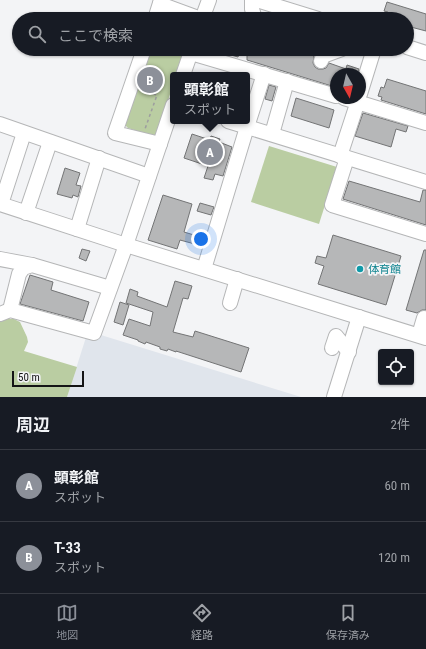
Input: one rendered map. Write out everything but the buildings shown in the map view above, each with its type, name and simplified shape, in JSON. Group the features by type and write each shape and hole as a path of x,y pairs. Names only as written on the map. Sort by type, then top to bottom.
{"lane":[{"path":"205,12 209,0"},
{"path":"252,0 253,12"},
{"path":"257,0 296,12"},
{"path":"157,12 161,2 185,12"},
{"path":"414,49 426,53"},
{"path":"142,56 115,133 160,144"},
{"path":"184,72 190,56"},
{"path":"208,56 330,94"},
{"path":"366,70 371,56"},
{"path":"250,118 264,74"},
{"path":"272,134 287,81"},
{"path":"366,102 426,123"},
{"path":"354,104 332,205 426,234"},
{"path":"32,265 23,268 19,274 5,312 94,333 126,245 170,114"},
{"path":"0,124 149,176"},
{"path":"238,124 426,182"},
{"path":"204,269 248,124"},
{"path":"24,133 0,204 126,245 423,336 424,318"},
{"path":"26,212 50,142"},
{"path":"77,229 99,158"},
{"path":"0,259 32,265 110,288"},
{"path":"230,303 237,279"},
{"path":"334,397 359,317"},
{"path":"332,348 336,336 348,352"}],"path":[{"path":"143,90 157,95 145,131"}],"shaded area":[{"path":"88,331 301,397 67,397"}],"green space":[{"path":"144,56 183,56 177,72 170,72 170,94 156,137 128,128 125,125"},
{"path":"269,146 337,167 319,224 251,202"},
{"path":"4,319 14,319 20,322 28,342 24,351 77,367 67,397 0,397 0,321"}],"place":[{"name":"T-33","path":"150,80"},
{"name":"顕彰館","path":"210,152"},
{"name":"体育館","path":"360,269"}]}
